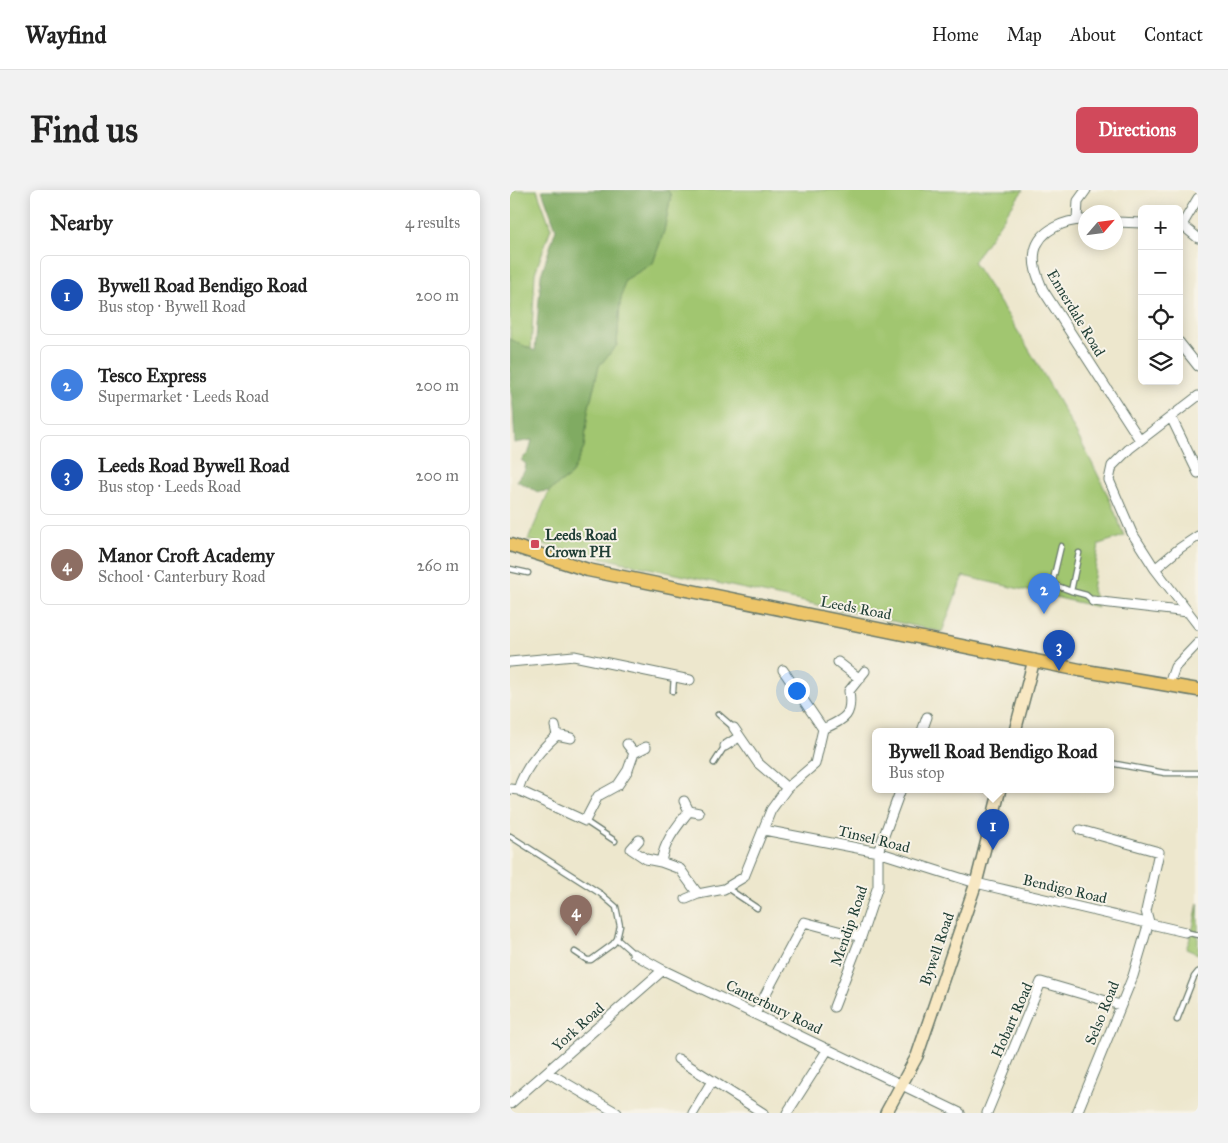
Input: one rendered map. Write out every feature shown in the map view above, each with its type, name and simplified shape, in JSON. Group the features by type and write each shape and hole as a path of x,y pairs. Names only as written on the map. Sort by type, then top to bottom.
{"main road":[{"name":"Leeds Road","path":"510,544 588,570 1080,670 1198,690"}],"street":[{"path":"1079,205 1078,201 1086,190"},
{"path":"1183,222 1198,198"},
{"name":"Ennerdale Road","path":"1078,221 1059,225 1043,236 1034,251 1035,270 1043,290 1140,440"},
{"path":"1123,222 1138,223"},
{"path":"1183,227 1198,238"},
{"path":"1183,347 1198,366"},
{"path":"1198,396 1140,440 1112,466 1109,480 1132,533 1155,568 1198,625"},
{"path":"1171,416 1198,474"},
{"path":"1155,568 1198,536"},
{"path":"1093,601 1188,612"},
{"path":"1169,684 1175,667 1198,643"},
{"path":"510,662 574,656 690,680"},
{"path":"1016,728 1034,660"},
{"path":"823,729 844,719 851,705 849,691 863,675 838,662"},
{"path":"686,899 698,894 726,888 744,877 771,810 787,788 815,764 823,729 783,670"},
{"path":"923,728 927,717"},
{"path":"734,728 758,764 787,788"},
{"path":"571,738 556,730 514,790 585,821 598,796 618,785 628,770 634,754 646,747"},
{"path":"725,746 740,737"},
{"path":"627,744 634,754"},
{"path":"878,852 900,793"},
{"name":"Bywell Road","path":"886,1113 917,1056 976,883 999,793"},
{"path":"684,801 689,811"},
{"path":"689,811 699,813"},
{"path":"661,862 663,848 669,836 689,811"},
{"name":"Tinsel Road","path":"764,830 878,852 976,883"},
{"name":"Selso Road","path":"1077,1113 1133,976 1148,922 1146,911 1159,852 1080,830"},
{"path":"639,840 631,849 646,859 680,869 698,894"},
{"name":"Mendip Road","path":"834,1007 878,886 878,852"},
{"name":"Bendigo Road","path":"976,883 1185,932"},
{"path":"755,1014 804,922 861,937"},
{"name":"Canterbury Road","path":"634,954 663,970 960,1113"},
{"name":"York Road","path":"510,1104 663,970"},
{"name":"Hobart Road","path":"988,1113 1041,982 1120,1005"},
{"path":"787,1113 828,1049"},
{"path":"678,1059 763,1113"},
{"path":"547,1072 616,1113"},
{"path":"693,1113 712,1081"}],"lane":[{"path":"1061,546 1052,584 1086,595 1093,601"},
{"path":"1071,590 1079,553"},
{"path":"510,569 528,573"},
{"path":"673,691 674,677"},
{"path":"718,714 734,728"},
{"path":"714,763 725,746"},
{"path":"1114,764 1165,773 1198,773"},
{"path":"585,821 615,841"},
{"path":"510,836 612,902 616,907 620,918 620,926 617,939 613,944 591,960 587,960 575,952"},
{"path":"726,888 757,908"},
{"path":"1185,932 1198,935"},
{"path":"617,939 634,954"},
{"path":"1177,1020 1194,977 1198,972"}],"green space":[{"path":"510,190 537,190 551,228 535,273 531,350 510,339"},
{"path":"542,190 667,190 671,195 664,231 653,263 625,280 620,304 617,345 599,366 588,411 584,448 571,475 549,491 538,492 517,481 525,470 526,464 521,460 529,452 532,440 515,443 510,385 510,339 535,351 541,275 556,229"},
{"path":"667,190 1023,190 973,262 1022,338 1067,416 1105,489 1124,536 1099,544 1092,590 1098,607 963,576 942,632 566,550 528,540 549,491 571,475 584,448 588,411 599,366 617,345 620,304 625,280 653,263 664,231 671,195"},
{"path":"1198,903 1198,954 1186,949 1192,933"}],"place":[{"name":"Leeds Road Crown PH","path":"535,544"},
{"name":"Tesco Express","path":"1044,614"},
{"name":"Leeds Road Bywell Road","path":"1059,671"},
{"name":"Bywell Road Bendigo Road","path":"993,850"},
{"name":"Manor Croft Academy","path":"576,936"}]}
